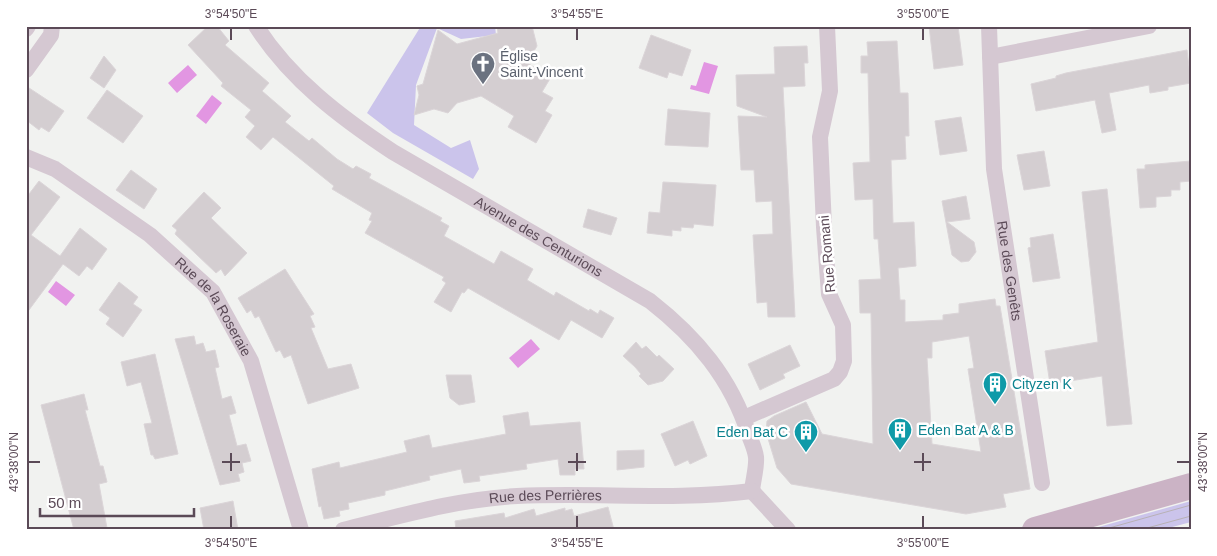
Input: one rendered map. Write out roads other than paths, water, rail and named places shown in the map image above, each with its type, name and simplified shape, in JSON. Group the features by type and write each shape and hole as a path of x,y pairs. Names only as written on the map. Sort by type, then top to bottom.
{"main road":[{"path":"1035,530 1191,486"}],"street":[{"path":"26,70 51,35 52,26"},
{"name":"Avenue des Centurions","path":"256,26 301,82 327,106 358,129 392,152 650,301 676,321 700,346 718,369 744,418 756,457 752,491"},
{"name":"Rue Romani","path":"744,418 834,379 840,372 844,361 843,325 829,294 824,217 820,138 830,91 827,26"},
{"name":"Rue des Genêts","path":"989,26 994,169 1042,483"},
{"path":"990,56 1149,26"},
{"name":"Rue de la Roseraie","path":"26,157 55,169 150,235 213,292 251,361 301,530"},
{"path":"752,491 788,530"},
{"name":"Rue des Perrières","path":"343,530 464,502 518,496 656,497 752,491"}],"tram line":[{"path":"1102,530 1191,505"},
{"path":"1140,530 1191,516"}],"place":[{"name":"Église Saint-Vincent","path":"483,85"},
{"name":"Cityzen K","path":"995,405"},
{"name":"Eden Bat A & B","path":"900,451"},
{"name":"Eden Bat C","path":"806,453"}]}
